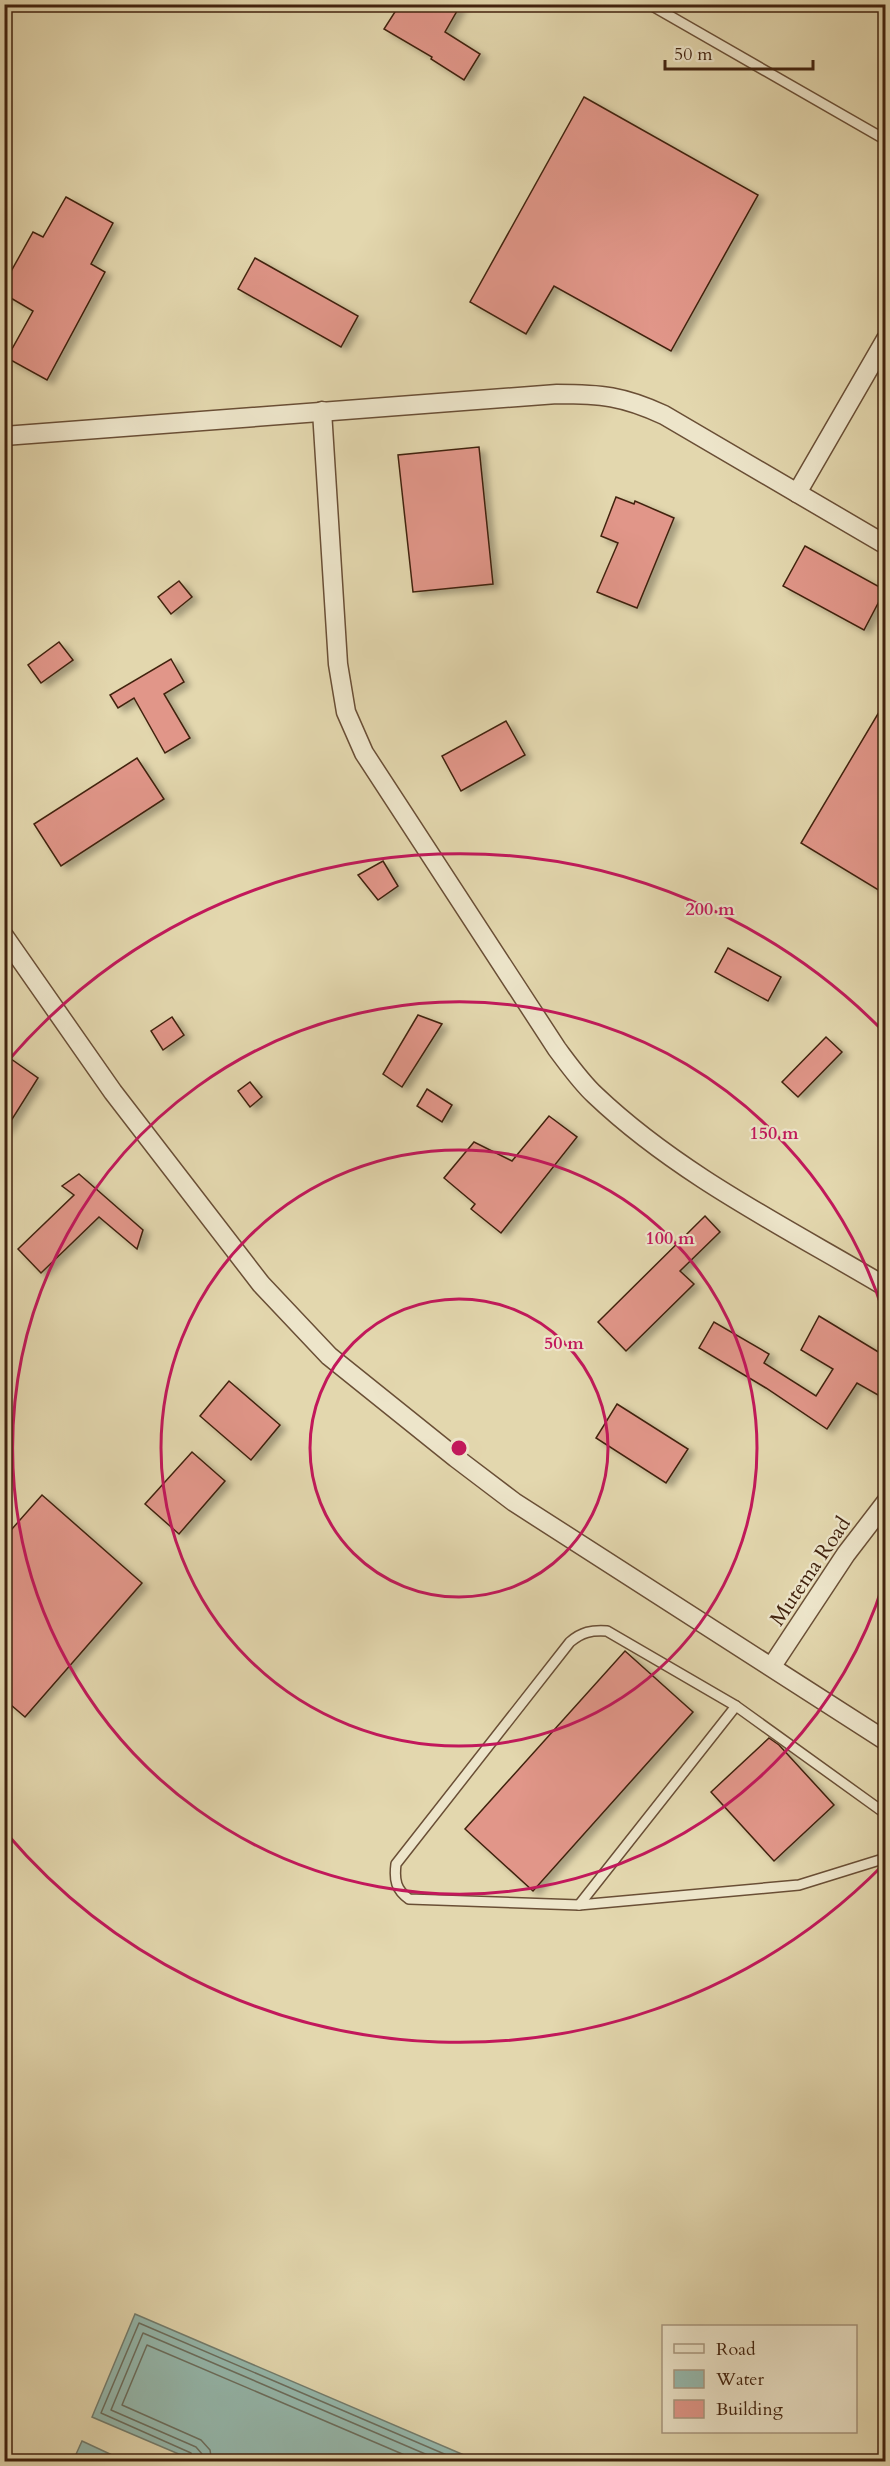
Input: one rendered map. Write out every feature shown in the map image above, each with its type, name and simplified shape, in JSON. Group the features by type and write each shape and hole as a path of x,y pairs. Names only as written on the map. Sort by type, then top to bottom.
{"street":[{"path":"797,493 885,339"},
{"path":"4,436 557,394 601,394 637,403 664,415 885,545"},
{"path":"322,411 338,664 346,712 364,753 557,1049 594,1094 644,1138 699,1176 885,1287"},
{"path":"4,936 113,1092 223,1236 261,1284 329,1356 514,1502 772,1666 885,1741"},
{"name":"Mutema Road","path":"772,1666 846,1554 885,1502"}],"lane":[{"path":"649,4 885,140"},
{"path":"885,1814 736,1706 607,1631 593,1630 580,1633 570,1642 396,1864 394,1876 399,1892 409,1899 579,1905 799,1885 885,1858"},
{"path":"579,1905 736,1706"}],"water":[{"path":"135,2314 478,2461 195,2461 92,2417"},
{"path":"82,2441 125,2461 73,2461"}],"building":[{"path":"400,4 461,4 445,32 480,54 464,80 431,59 432,57 384,29"},
{"path":"584,97 758,195 671,351 554,286 526,334 470,302"},
{"path":"66,197 113,223 91,264 105,272 47,380 7,358 33,311 4,294 4,284 33,232 43,237"},
{"path":"255,258 358,316 341,347 238,289"},
{"path":"479,447 493,584 413,592 398,455"},
{"path":"616,497 634,504 635,501 674,518 637,608 597,592 618,543 601,536"},
{"path":"805,546 885,590 864,630 783,586"},
{"path":"179,581 192,597 171,614 158,597"},
{"path":"59,642 73,660 41,683 28,665"},
{"path":"171,659 184,682 164,694 190,738 165,753 134,698 118,708 110,695"},
{"path":"885,702 885,894 801,843"},
{"path":"506,721 525,755 461,791 442,756"},
{"path":"137,758 164,799 61,866 34,824"},
{"path":"383,861 398,886 378,900 358,875"},
{"path":"728,948 781,977 768,1001 715,972"},
{"path":"418,1015 442,1024 402,1087 383,1074"},
{"path":"172,1017 184,1035 163,1050 151,1031"},
{"path":"826,1037 842,1052 798,1097 782,1082"},
{"path":"4,1054 38,1078 4,1132"},
{"path":"250,1082 262,1097 250,1107 238,1091"},
{"path":"427,1089 452,1105 442,1122 417,1106"},
{"path":"549,1116 577,1137 501,1233 471,1209 475,1204 444,1178 474,1142 512,1161"},
{"path":"79,1174 143,1230 137,1249 99,1217 41,1273 18,1249 74,1195 62,1186"},
{"path":"705,1216 720,1232 680,1271 694,1284 626,1351 598,1322"},
{"path":"819,1316 885,1356 885,1382 878,1395 857,1383 827,1429 766,1388 699,1348 714,1322 769,1354 764,1363 816,1396 833,1369 801,1350"},
{"path":"229,1381 280,1425 251,1460 200,1416"},
{"path":"617,1404 688,1449 666,1483 596,1438"},
{"path":"192,1452 225,1481 179,1534 145,1504"},
{"path":"42,1495 142,1583 25,1717 4,1699 4,1538"},
{"path":"625,1651 693,1712 533,1891 465,1829"},
{"path":"769,1738 779,1745 834,1805 774,1861 711,1792"}]}
